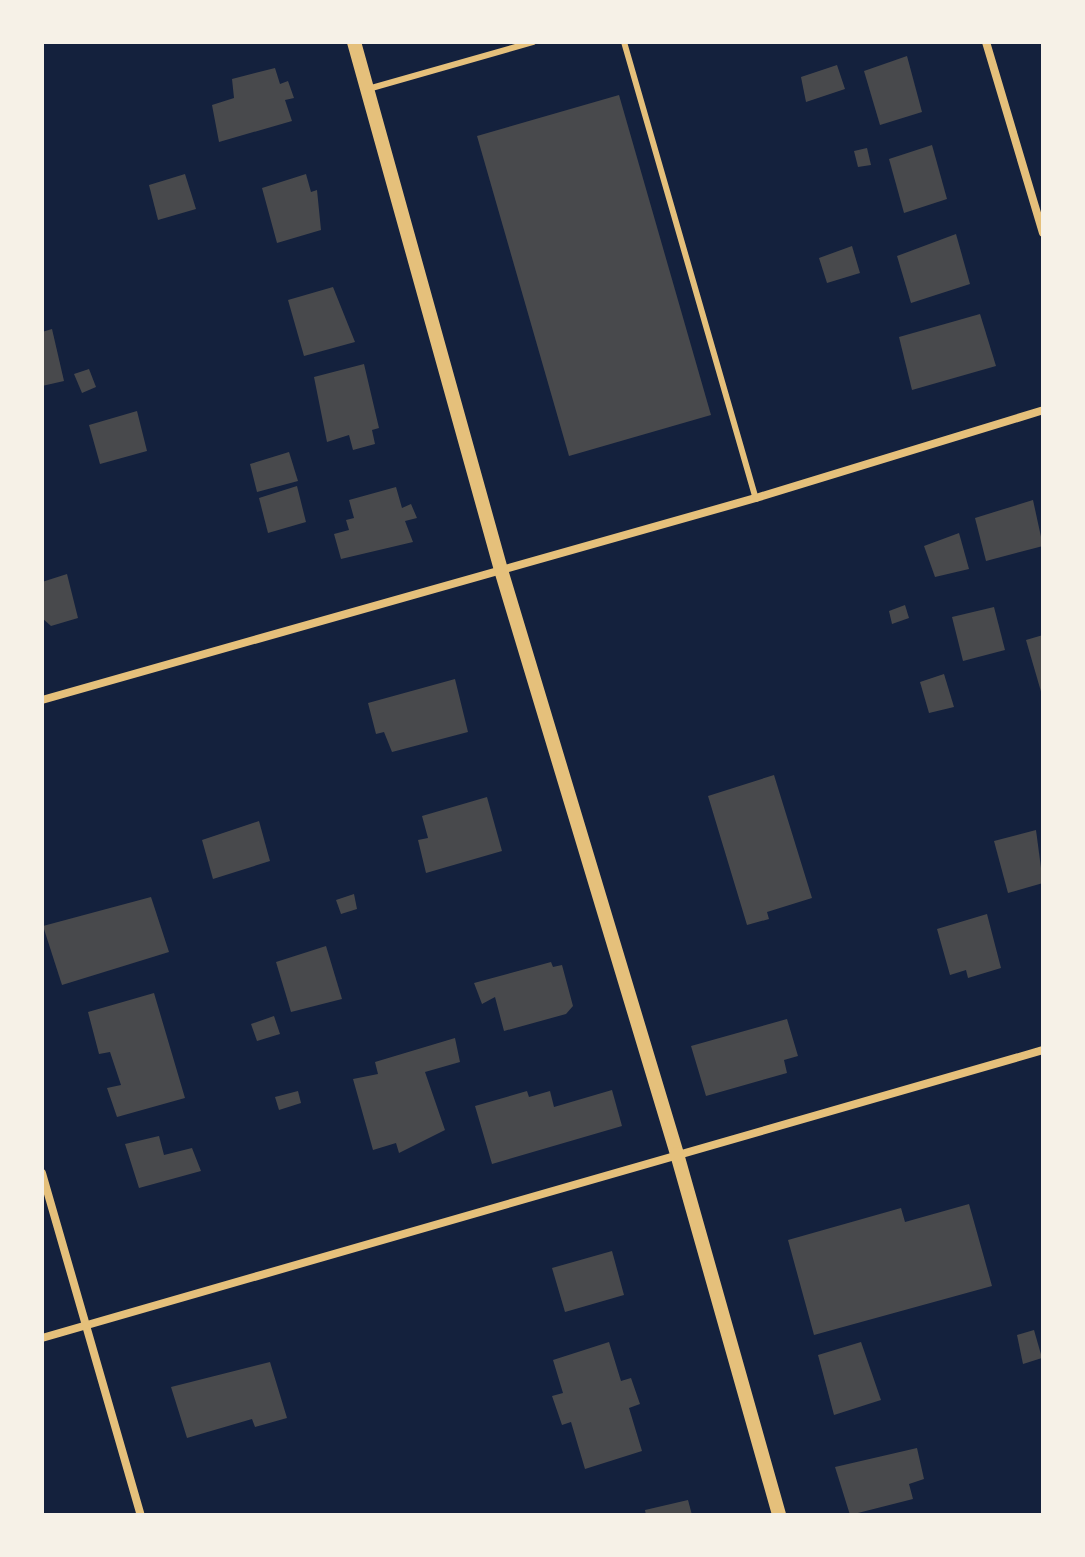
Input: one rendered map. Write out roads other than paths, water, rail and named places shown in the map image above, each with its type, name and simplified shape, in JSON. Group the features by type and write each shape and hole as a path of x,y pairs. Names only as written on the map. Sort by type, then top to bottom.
{"street":[{"path":"354,42 501,570 677,1154 779,1515"},
{"path":"986,42 1043,233"},
{"path":"42,700 756,498 1043,410"},
{"path":"42,1338 1043,1050"},
{"path":"42,1173 141,1515"}],"lane":[{"path":"368,89 533,42"},
{"path":"624,42 756,498"}]}
